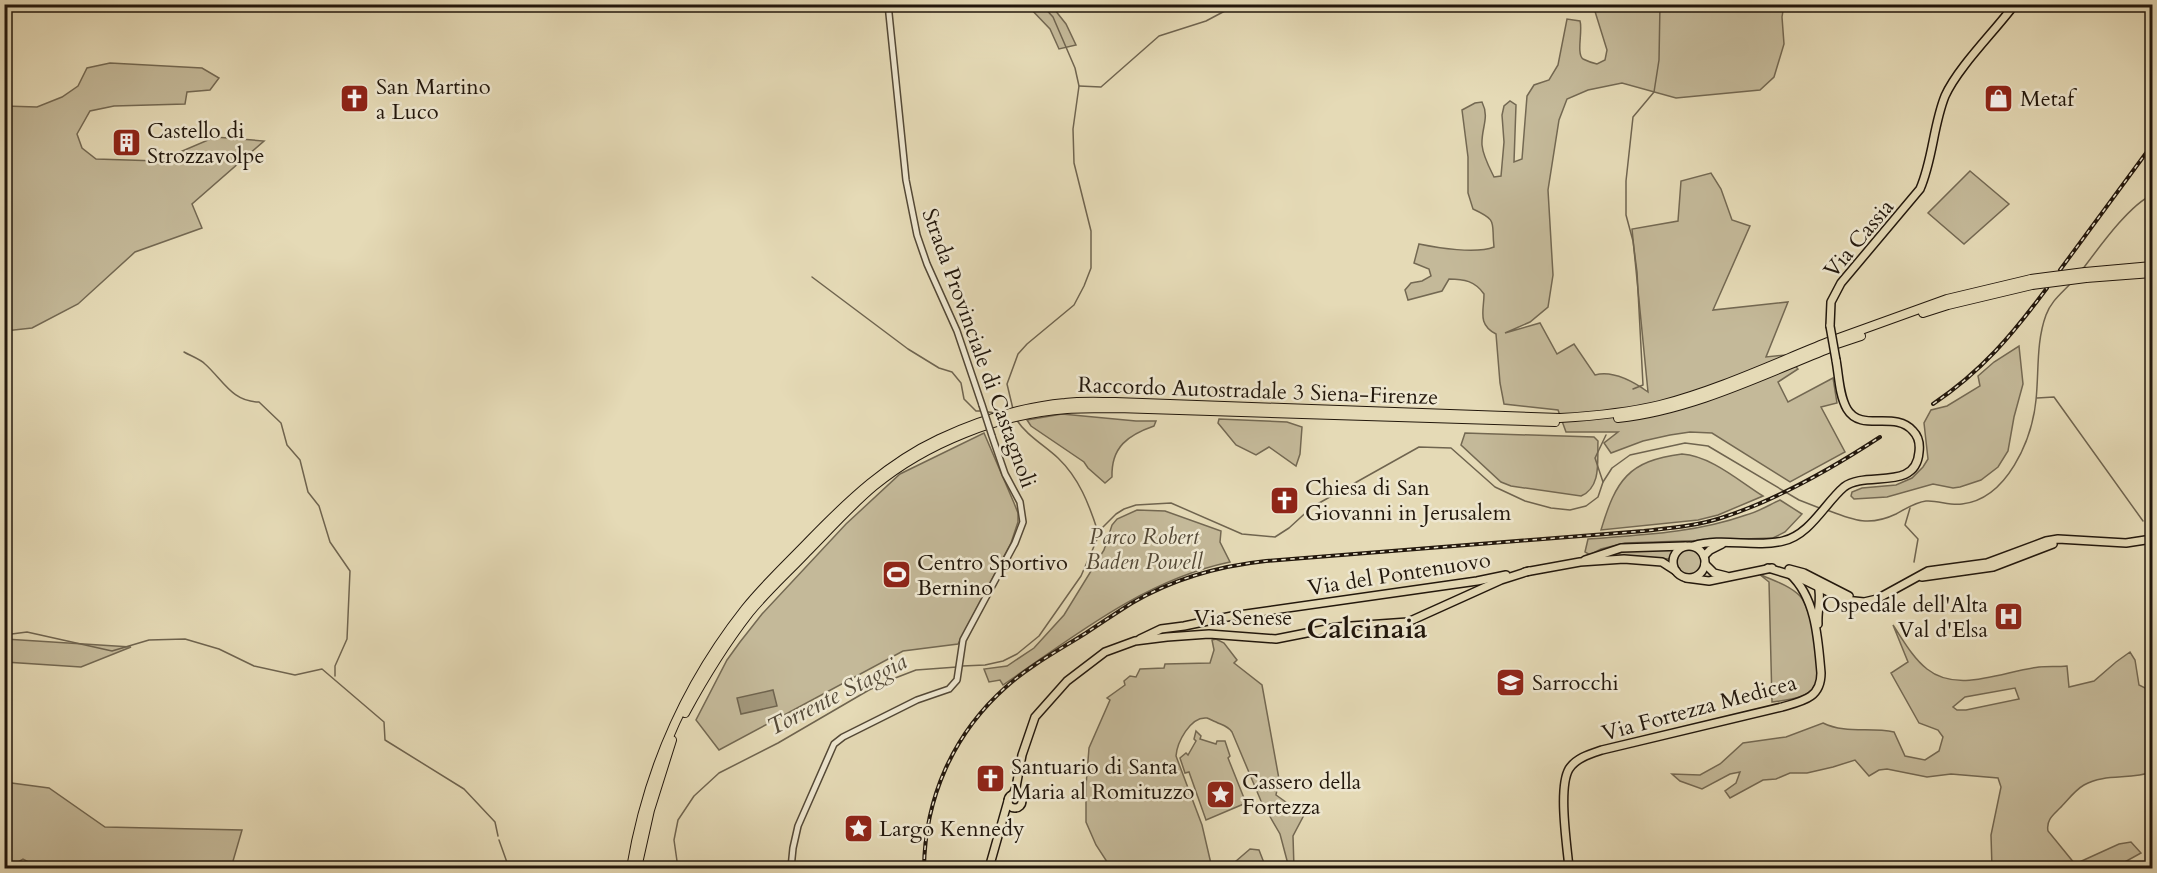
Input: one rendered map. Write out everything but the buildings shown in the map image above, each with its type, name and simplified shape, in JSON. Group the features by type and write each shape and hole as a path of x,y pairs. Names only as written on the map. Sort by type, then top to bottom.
{"highway":[{"name":"Raccordo Autostradale 3 Siena-Firenze","path":"631,868 639,828 657,765 667,740 696,681 746,608 844,505 871,481 898,461 938,440 996,420 1065,403 1115,402 1560,417 1627,412 1696,394 1947,299 2031,282 2152,266"},
{"name":"Raccordo Autostradale 3 Siena-Firenze","path":"2085,275 2152,273"},
{"name":"Raccordo Autostradale 3 Siena-Firenze","path":"637,868 645,829 672,741 700,685 750,612 875,485 900,467 940,445 996,420"}],"main road":[{"name":"Via Cassia","path":"1580,562 1621,548 1784,541 1793,538 1849,484 1862,480 1892,479 1903,476 1915,464 1920,449 1918,439 1909,426 1896,421 1860,420 1848,411 1830,326 1830,305 1838,288 1920,189 1948,91 2015,4"},
{"path":"1908,582 1917,575 1930,570 1994,562 2042,542 2058,539 2129,543 2152,539"},
{"path":"1794,573 1832,594 1856,602 1875,600 1908,582 1932,574 1995,566 2044,546 2082,541"},
{"path":"1686,578 1697,577 1701,574 1710,550 1723,543"},
{"path":"1676,571 1674,556 1680,548 1689,546 1702,552 1714,573 1729,576"},
{"name":"Via Cassia","path":"1528,571 1580,562 1659,561 1686,578"},
{"path":"1686,578 1705,581 1768,568 1794,573 1851,597 1885,594"},
{"name":"Via del Pontenuovo","path":"1135,641 1164,629 1242,614 1528,571"},
{"name":"Via Senese","path":"1017,796 1020,763 1030,728 1044,705 1066,681 1105,652 1135,641 1165,637 1209,634 1269,639 1344,626 1405,623 1505,578 1528,571"},
{"name":"Via Fortezza Medicea","path":"1569,868 1564,787 1569,769 1579,759 1602,750 1799,702 1813,695 1821,683 1821,666 1810,604 1794,573"},
{"path":"1479,590 1486,584 1483,579"},
{"path":"1819,587 1821,602 1818,617 1824,668 1821,683"},
{"path":"1821,602 1832,594"},
{"path":"1164,629 1161,634 1165,637"},
{"path":"988,868 1002,820 1008,801 1017,796 1022,802 1021,806 1012,808 1002,820"},
{"path":"1008,801 1012,808"}],"street":[{"name":"Strada Provinciale di Castagnoli","path":"791,868 798,826 834,744 843,737 917,700 952,687 959,674 960,655 965,637 1015,543 1023,522 1019,500 1005,474 957,331 927,264 915,226 906,180 888,4"}],"green space":[{"path":"1027,5 1051,5 1066,24 1076,45 1059,49 1050,29"},
{"path":"1593,5 1784,5 1782,17 1784,44 1774,77 1760,90 1676,98 1622,83 1588,90 1567,99 1559,120 1548,190 1553,275 1548,307 1530,322 1505,333 1540,323 1557,354 1574,344 1595,375 1616,376 1648,392 1632,229 1678,221 1681,181 1711,173 1721,189 1732,220 1750,226 1713,310 1788,302 1766,357 1786,355 1798,369 1778,382 1788,402 1833,378 1837,403 1821,407 1845,452 1790,482 1712,433 1690,432 1670,435 1643,441 1611,453 1604,443 1618,432 1566,432 1558,410 1504,404 1496,334 1486,326 1484,321 1484,294 1481,290 1469,282 1449,279 1442,291 1408,300 1405,290 1411,283 1431,276 1429,269 1414,263 1419,244 1467,250 1494,247 1492,223 1487,216 1473,209 1468,193 1468,157 1462,110 1482,102 1485,118 1482,145 1486,161 1494,177 1501,176 1504,106 1510,101 1516,105 1514,162 1522,159 1527,96 1534,85 1549,80 1558,65 1567,19 1580,21 1580,52 1583,59 1597,64 1605,60 1607,50"},
{"path":"110,63 202,68 219,78 210,90 187,92 185,104 114,106 90,111 77,134 82,148 96,159 159,161 215,137 264,141 192,204 202,228 135,252 78,304 32,328 5,331 5,106 37,107 62,97 78,86 87,68"},
{"path":"1970,171 2009,204 1964,244 1928,213"},
{"path":"2019,346 2023,384 2008,451 1998,467 1981,480 1960,487 1933,484 1887,497 1854,499 1851,496 1852,492 1862,488 1896,485 1912,478 1928,459 1924,423 1931,410 1947,406 1980,386 1978,376 1994,362"},
{"path":"1062,414 1156,421 1154,426 1129,438 1118,450 1112,467 1112,477 1105,483 1084,462 1031,426 1027,420"},
{"path":"1219,419 1287,422 1302,427 1300,454 1296,466 1269,447 1256,455 1236,445 1218,423"},
{"name":"Centro Sportivo Bernino","path":"984,433 1018,513 1018,522 1011,543 958,644 903,651 719,750 696,720 727,660 762,614 846,524 900,474"},
{"path":"1465,433 1594,437 1598,441 1595,480 1588,492 1581,496 1511,486 1501,482 1461,445"},
{"path":"1682,454 1714,464 1763,496 1718,515 1698,520 1601,530 1612,498 1627,476 1649,462"},
{"path":"1780,500 1802,514 1785,532 1773,538 1625,543 1601,549 1590,555 1585,552 1588,539 1707,526 1750,514"},
{"name":"Parco Robert Baden Powell","path":"1137,510 1165,511 1221,531 1220,542 1230,562 1198,570 1139,596 1110,612 1003,685 1000,680 989,682 984,669 1007,666 1034,648 1064,615 1104,550 1112,525 1117,519"},
{"path":"1690,549 1699,553 1703,562 1699,571 1690,575 1681,571 1677,562 1681,553"},
{"path":"1629,550 1674,550 1669,559 1633,556 1601,558"},
{"path":"1759,574 1796,592 1809,613 1817,654 1817,678 1815,686 1807,694 1796,698 1772,702 1769,582"},
{"path":"1893,625 1922,665 1939,676 1953,680 1982,679 2025,669 2067,666 2069,687 2094,681 2130,652 2135,660 2139,685 2149,690 2152,688 2152,772 2100,779 2084,785 2053,815 2049,821 2048,831 2075,864 2119,844 2131,842 2141,853 2114,868 1992,868 1991,835 2001,787 1998,778 1951,774 1927,777 1887,769 1879,770 1869,776 1855,760 1807,773 1790,773 1776,779 1763,780 1730,798 1725,791 1736,783 1740,772 1730,774 1702,789 1680,781 1672,774 1700,775 1720,764 1743,743 1786,737 1823,723 1840,728 1894,732 1905,756 1925,760 1939,751 1943,737 1938,730 1919,723 1891,673 1908,662","holes":["2015,688 2019,699 1966,710 1957,710 1953,707 1965,697"]},
{"path":"5,639 131,647 81,667 5,662"},
{"path":"1216,639 1224,643 1237,660 1234,663 1262,685 1279,779 1276,795 1304,815 1293,836 1294,868 1289,868 1280,834 1261,801 1232,732 1227,727 1207,718 1195,721 1190,726 1179,744 1176,756 1202,825 1212,868 1111,868 1096,845 1086,822 1089,748 1110,700 1107,698 1125,685 1124,681 1130,676 1136,677 1140,669 1164,668 1165,664 1210,663 1214,650 1212,640"},
{"path":"1196,731 1201,736 1200,739 1216,744 1217,741 1225,741 1230,756 1228,758 1246,803 1206,820 1189,772 1185,773 1180,758 1186,753 1188,755 1196,741 1194,739"},
{"path":"4,782 49,788 105,827 242,830 231,868 40,868 23,859 5,868"},
{"path":"1250,849 1259,850 1266,868 1228,868"}],"shaded area":[{"path":"773,690 777,706 741,714 737,698"}],"waterway":[{"path":"1013,409 1007,384 1018,354 1074,305 1091,268 1091,231 1074,163 1073,129 1079,86 1075,68 1053,17 1041,4"},
{"path":"1079,86 1101,87 1159,36 1206,21 1238,4"},
{"path":"1633,389 1643,385 1637,272 1633,241 1626,215 1626,181 1633,117 1654,92 1659,60 1660,4"},
{"name":"Torrente Staggia","path":"2082,270 2124,218 2143,200 2152,195"},
{"path":"812,277 908,349 939,368 952,372 961,383 964,399 976,411 983,411"},
{"name":"Torrente Staggia","path":"1827,510 1853,519 1869,521 1886,518 1922,502 1962,504 1978,500 1992,491 2004,479 2023,449 2034,416 2039,346 2043,325 2051,306 2071,283"},
{"path":"184,352 203,362 235,394 250,401 259,402 281,423 287,445 300,460 308,492 319,506 330,542 350,571 347,639 335,666 335,676"},
{"path":"2037,398 2054,397 2143,521"},
{"path":"988,412 998,413"},
{"path":"1016,419 1072,474 1087,502 1098,532"},
{"path":"1603,482 1595,458 1606,435"},
{"name":"Torrente Staggia","path":"962,666 1003,661 1017,654 1039,636 1081,576 1102,528 1124,509 1136,505 1171,503 1242,534 1275,537 1289,528 1312,507 1419,447 1451,448 1495,487 1525,501 1570,510 1586,506 1598,497 1603,482 1612,468 1630,455 1685,443 1708,446 1799,500 1822,509"},
{"path":"1910,508 1905,525 1918,539 1914,562"},
{"path":"4,635 27,632 112,651 149,640 185,639 219,649 254,666 295,675 322,669 384,722 385,740 464,789 495,822 498,836"},
{"name":"Torrente Staggia","path":"678,868 674,840 678,820 694,796 719,773 778,743 890,680 916,670 957,667"},
{"path":"499,840 509,868"}],"railway":[{"path":"2060,270 2152,145"},
{"path":"1933,404 1967,379 1995,351 2047,288"},
{"path":"924,868 926,842 936,792 957,746 987,705 1034,665 1132,603 1164,587 1214,570 1266,561 1644,531 1702,523 1742,511 1783,493 1823,472 1880,437"}],"place":[{"name":"Metaf","path":"1999,98"},
{"name":"San Martino a Luco","path":"355,99"},
{"name":"Castello di Strozzavolpe","path":"126,143"},
{"name":"Chiesa di San Giovanni in Jerusalem","path":"1284,500"},
{"name":"Centro Sportivo Bernino","path":"896,575"},
{"name":"Ospedale dell'Alta Val d'Elsa","path":"2009,617"},
{"name":"Sarrocchi","path":"1511,682"},
{"name":"Santuario di Santa Maria al Romituzzo","path":"990,779"},
{"name":"Cassero della Fortezza","path":"1221,794"},
{"name":"Largo Kennedy","path":"858,828"}],"district":[{"name":"Calcinaia","path":"1367,628"}]}
